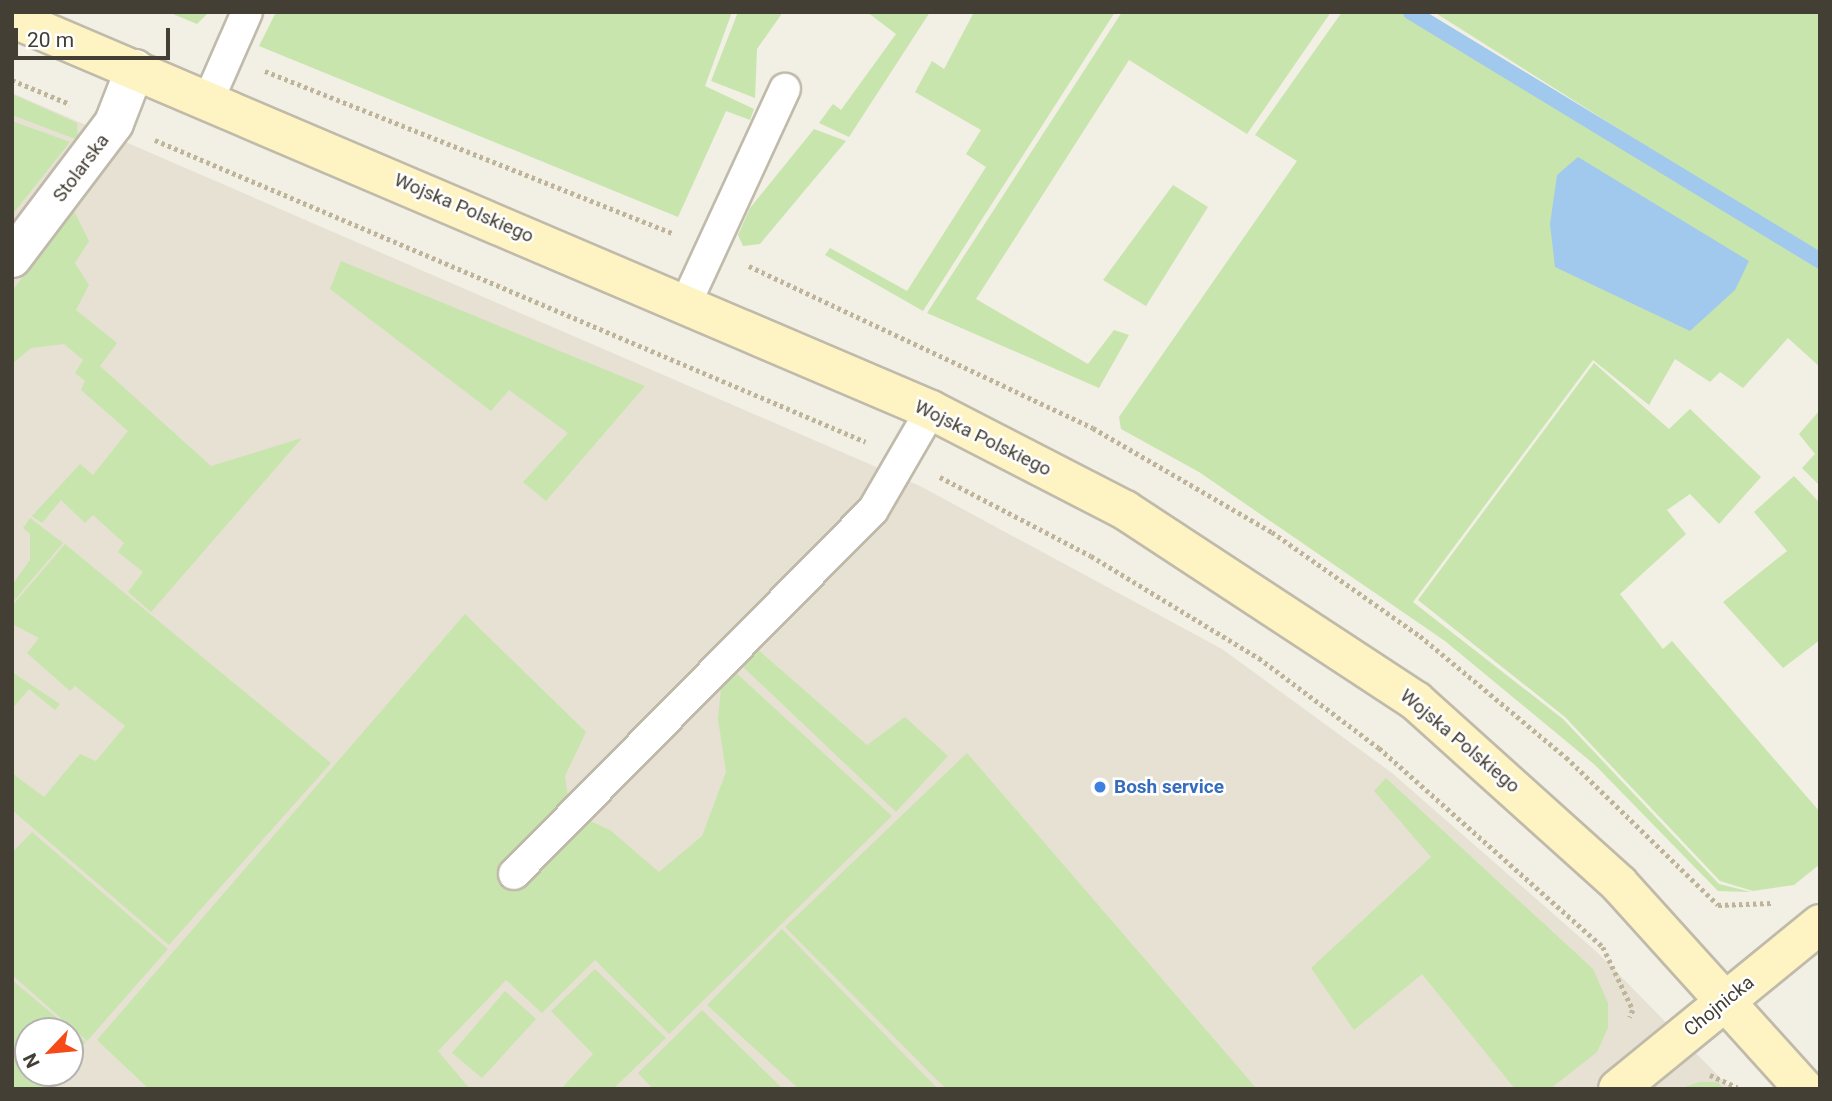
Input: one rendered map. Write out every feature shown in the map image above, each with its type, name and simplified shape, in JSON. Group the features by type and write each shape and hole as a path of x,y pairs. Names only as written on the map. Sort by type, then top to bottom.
{"street":[{"name":"Wojska Polskiego","path":"12,18 686,303 931,410 1125,510 1416,701 1619,884 1729,999 1804,1089"},
{"name":"Stolarska","path":"12,258 114,122 135,69"},
{"name":"Chojnicka","path":"1618,1089 1820,924"}],"lane":[{"path":"208,101 247,12"},
{"path":"686,303 785,89"},
{"path":"514,874 873,510 931,410"}],"shaded area":[{"path":"12,93 920,486 1222,649 1392,773 1598,953 1731,1089 12,1089"}],"green space":[{"path":"168,12 209,12 197,24"},
{"path":"276,12 732,12 705,86 754,109 750,120 726,111 678,217 259,46"},
{"path":"738,12 783,12 757,49 755,98 711,81"},
{"path":"867,12 930,12 849,137 819,123 833,104 841,110 896,34"},
{"path":"974,12 1115,12 923,311 825,255 830,248 907,291 986,167 966,154 981,130 915,92 932,61 944,69"},
{"path":"1122,12 1331,12 1247,134 1129,60 976,299 1088,364 1114,330 1129,335 1099,388 927,313"},
{"path":"1342,12 1403,12 1820,270 1820,367 1788,338 1743,388 1720,372 1710,382 1675,359 1649,405 1593,360 1413,602 1563,719 1719,884 1751,892 1718,891 1595,765 1445,641 1199,472 1121,429 1119,417 1297,161 1255,135"},
{"path":"1434,12 1820,12 1820,255 1750,212"},
{"path":"12,94 77,123 78,140 12,115"},
{"path":"12,121 70,142 12,215"},
{"path":"814,129 846,141 760,244 743,246 738,235 750,208"},
{"path":"1173,185 1208,207 1146,306 1103,280"},
{"path":"74,211 89,241 75,263 89,285 76,310 117,343 100,366 211,466 302,438 151,612 128,592 143,572 118,552 124,543 93,515 85,523 61,500 42,523 32,516 80,464 93,475 128,431 81,390 85,381 75,373 83,360 64,344 31,348 12,364 12,291"},
{"path":"341,261 645,386 546,501 523,482 568,433 509,390 491,411 330,289"},
{"path":"1594,363 1669,429 1690,409 1761,477 1719,524 1690,494 1667,510 1686,534 1620,594 1663,649 1672,641 1820,812 1820,864 1794,885 1753,891 1720,881 1565,717 1418,600"},
{"path":"1820,410 1820,486 1802,468 1815,454 1799,434"},
{"path":"1794,476 1820,503 1820,640 1783,668 1723,602 1787,551 1754,512"},
{"path":"30,518 63,543 12,603 12,585 30,560 30,534 23,528"},
{"path":"65,544 331,763 169,945 12,810 12,773 44,797 80,754 96,761 125,726 75,686 70,691 27,653 39,638 12,624 12,606"},
{"path":"465,614 586,732 565,776 570,812 610,830 659,872 702,836 726,772 718,719 721,688 733,670 892,816 669,1034 595,960 542,1013 506,980 438,1051 470,1089 149,1089 97,1040"},
{"path":"755,647 867,745 905,717 948,756 896,812 740,664"},
{"path":"12,672 60,704 55,710 29,689 12,709"},
{"path":"967,753 1257,1089 946,1089 785,927"},
{"path":"1386,778 1593,969 1608,1003 1608,1028 1597,1052 1550,1089 1515,1089 1422,974 1354,1030 1311,968 1431,857 1374,791"},
{"path":"32,832 168,949 87,1041 84,1038 84,1017 60,1017 12,975 12,853"},
{"path":"782,929 938,1089 799,1089 707,1005"},
{"path":"595,969 666,1038 613,1089 561,1089 593,1054 551,1011"},
{"path":"12,980 56,1017 14,1017 14,1087 46,1087 12,1089"},
{"path":"505,991 536,1019 482,1078 452,1053"},
{"path":"702,1010 783,1089 653,1089 638,1073"},
{"path":"1699,1082 1717,1082 1725,1089 1680,1089"}],"water":[{"path":"1578,157 1749,261 1735,290 1690,331 1555,267 1550,224 1557,175"}],"waterway":[{"path":"1411,12 1820,261"}],"place":[{"name":"Bosh service","path":"1100,787"}]}
